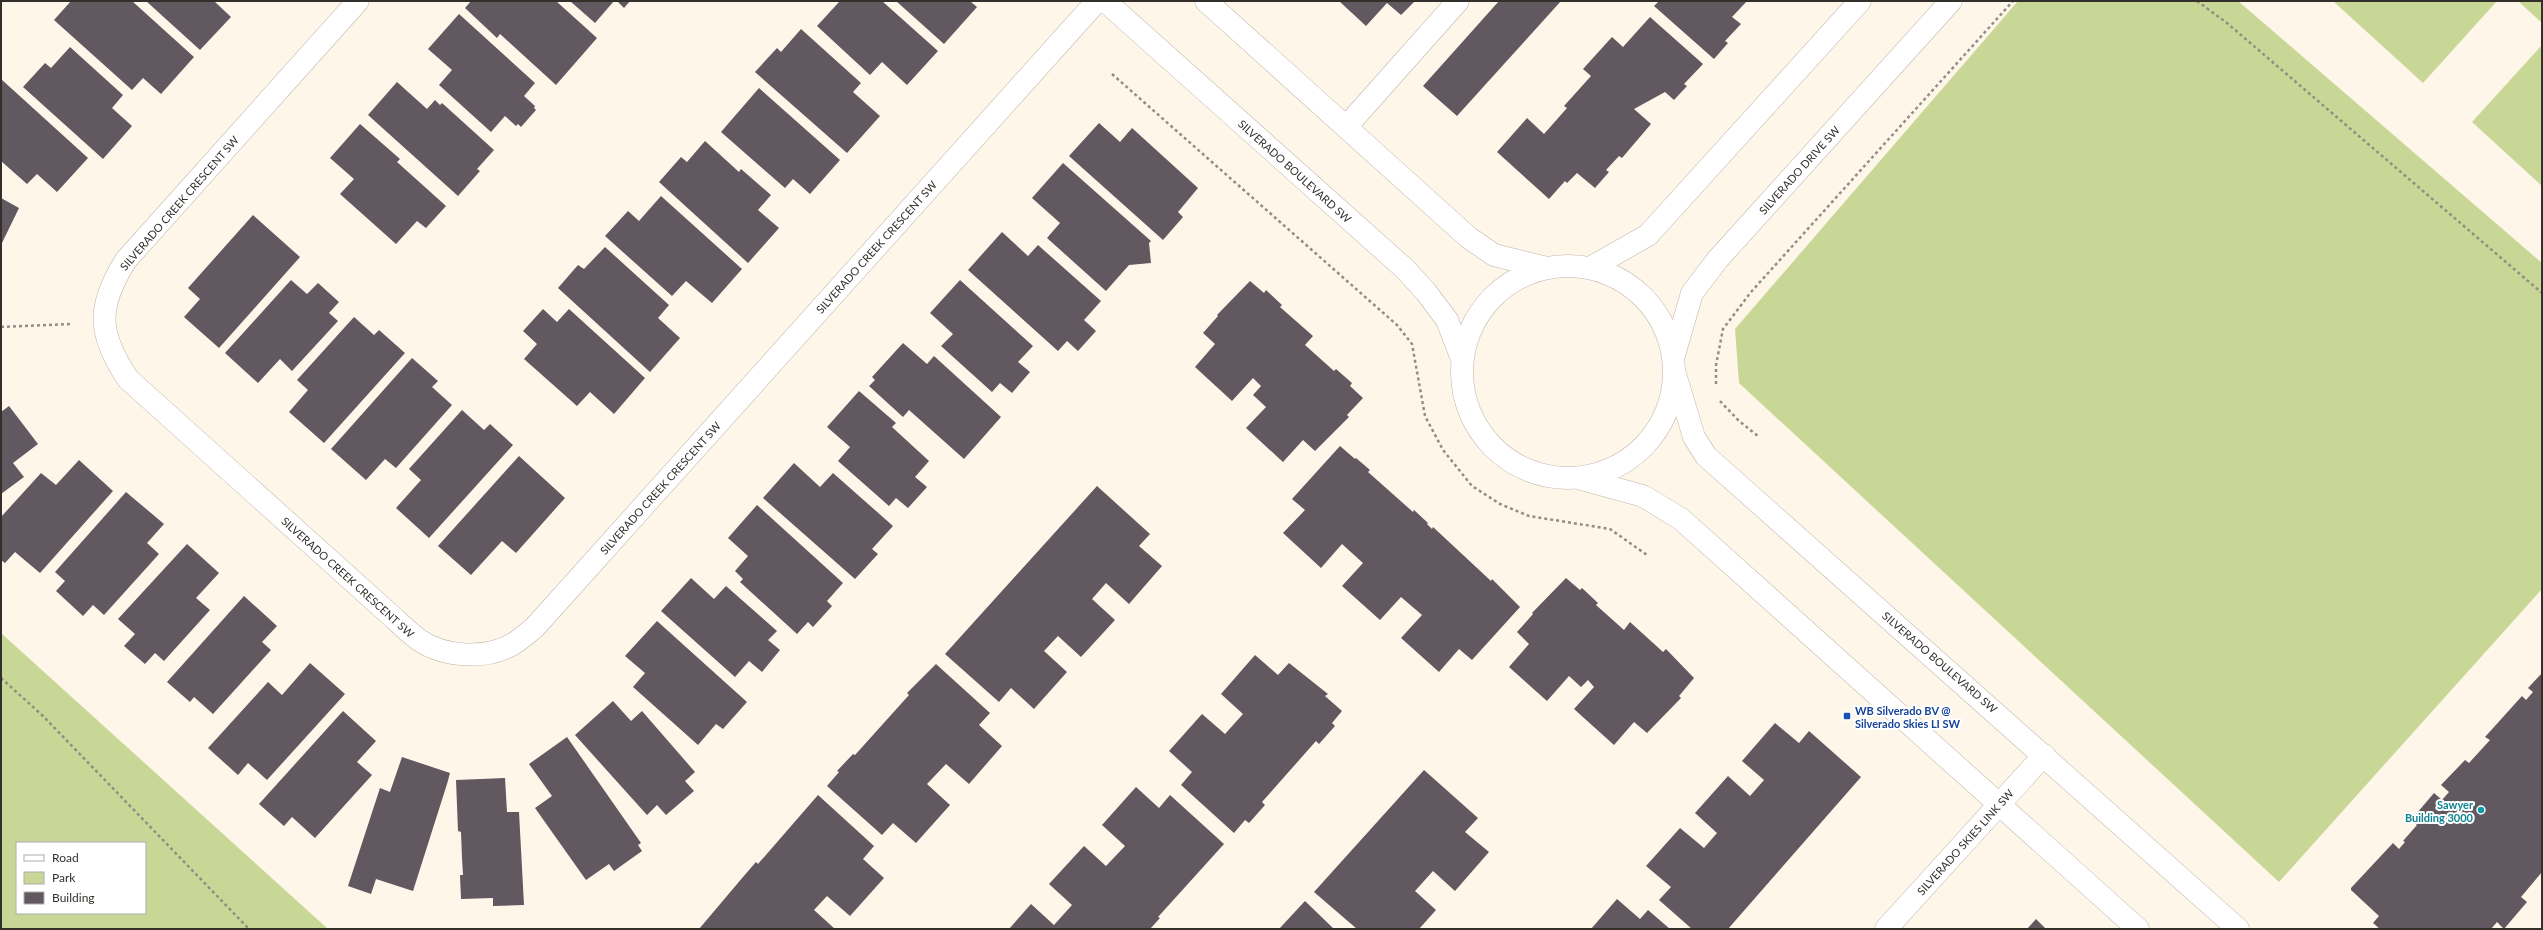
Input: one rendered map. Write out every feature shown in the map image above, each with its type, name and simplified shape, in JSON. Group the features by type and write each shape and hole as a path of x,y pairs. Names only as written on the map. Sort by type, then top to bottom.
{"street":[{"name":"SILVERADO CREEK CRESCENT SW","path":"358,1 126,260 113,280 105,301 107,341 128,379 420,641 445,652 467,654 486,653 512,645 535,627 1097,1"},
{"name":"SILVERADO BOULEVARD SW","path":"1105,1 1405,269 1426,292 1447,320 1462,359"},
{"path":"1206,1 1468,237 1494,255 1547,268"},
{"path":"1346,127 1458,1"},
{"path":"1590,268 1648,235 1860,1"},
{"name":"SILVERADO DRIVE SW","path":"1581,478 1611,470 1637,454 1657,432 1670,404 1674,365 1692,293 1718,258 1951,1"},
{"name":"SILVERADO BOULEVARD SW","path":"1547,268 1569,266 1590,268 1620,279 1645,299 1664,325 1694,437 1706,456 2238,929"},
{"path":"1547,268 1516,279 1490,299 1471,327 1462,359 1463,391 1471,416 1493,448 1519,467 1549,478 1581,478 1643,496 1681,519 2138,929"},
{"name":"SILVERADO SKIES LINK SW","path":"1886,929 2044,755"}],"path":[{"path":"1717,389 1716,365 1723,329 1751,292 2013,1"},
{"path":"2197,1 2227,23 2542,293"},
{"path":"1112,74 1397,325 1412,344 1425,416 1443,450 1472,486 1500,504 1529,516 1610,529 1646,555"},
{"path":"1,327 105,322"},
{"path":"1719,395 1720,401 1739,421 1758,436"},
{"path":"1,678 43,716 248,929"}],"green space":[{"path":"2018,1 2238,1 2542,263 2542,589 2279,882 1739,383 1735,329"},
{"path":"2333,1 2497,1 2423,83"},
{"path":"2518,1 2542,1 2542,23"},
{"path":"2542,45 2542,186 2472,122"},
{"path":"1,633 328,929 1,929"}],"building":[{"path":"71,1 132,1 194,57 161,94 143,78 132,90 54,20"},
{"path":"146,1 214,1 231,17 200,50"},
{"path":"471,1 556,1 597,38 556,85 500,34 497,38 465,8"},
{"path":"570,1 614,1 595,23"},
{"path":"617,1 630,1 624,8"},
{"path":"837,1 882,1 938,51 907,85 882,62 870,75 817,26 839,2"},
{"path":"896,1 970,1 977,7 944,44"},
{"path":"1339,1 1415,1 1401,15 1387,3 1366,26"},
{"path":"1499,1 1561,1 1457,116 1423,86"},
{"path":"1659,1 1747,1 1732,17 1741,24 1725,41 1728,43 1714,59 1654,6"},
{"path":"459,14 535,83 524,96 535,106 534,108 536,110 521,127 518,124 516,126 505,116 491,132 439,85 452,70 428,49"},
{"path":"1650,17 1703,64 1684,84 1687,86 1674,100 1665,92 1634,109 1651,124 1622,158 1619,156 1606,170 1609,172 1595,188 1577,173 1567,183 1565,181 1549,199 1497,152 1527,118 1544,134 1567,108 1564,106 1591,76 1583,69 1612,37 1623,47"},
{"path":"801,29 861,83 853,92 880,116 847,153 755,72 777,48 781,52"},
{"path":"70,47 123,95 112,108 132,126 103,159 23,87 45,63 51,68"},
{"path":"1,79 88,158 57,192 37,174 27,184 1,161"},
{"path":"397,82 427,109 435,100 440,105 442,103 494,150 477,169 480,171 458,196 368,115"},
{"path":"759,88 840,160 810,194 793,179 785,188 721,132"},
{"path":"1099,123 1120,142 1132,128 1198,188 1178,212 1183,217 1163,240 1069,156"},
{"path":"360,124 400,159 397,162 446,206 426,228 417,221 396,244 340,194 354,179 330,158"},
{"path":"705,141 739,172 741,169 771,195 758,210 779,228 748,263 659,182 681,157 687,162"},
{"path":"1063,163 1151,241 1149,243 1151,263 1129,265 1106,291 1047,238 1060,223 1032,198"},
{"path":"661,196 742,269 712,303 686,281 672,296 605,236 628,211 639,221"},
{"path":"1,198 19,208 1,245"},
{"path":"253,215 300,257 219,348 184,317 200,299 188,288"},
{"path":"1002,232 1028,256 1038,245 1101,301 1084,320 1096,331 1078,351 1067,341 1058,351 968,270"},
{"path":"605,247 669,305 658,318 680,338 650,372 558,288 578,265 584,269"},
{"path":"291,280 307,294 318,283 339,302 329,313 338,321 292,371 280,359 258,383 225,353"},
{"path":"960,280 1033,346 1018,362 1030,372 1012,393 1000,383 992,392 941,346 953,334 930,313"},
{"path":"1250,281 1264,293 1266,290 1282,305 1280,307 1313,336 1305,345 1334,371 1336,369 1352,383 1350,386 1363,398 1347,415 1349,417 1315,451 1303,440 1283,462 1246,428 1266,407 1253,395 1261,386 1253,378 1232,401 1195,367 1215,344 1203,333 1218,316 1217,315"},
{"path":"543,309 557,322 569,309 645,378 614,414 590,392 577,406 524,359 537,344 523,331"},
{"path":"354,317 374,335 379,330 405,353 324,443 289,412 308,390 297,380"},
{"path":"903,343 927,364 934,356 1001,417 964,459 909,410 903,417 869,386 875,380 872,377"},
{"path":"412,358 438,381 432,387 452,405 396,468 385,459 366,480 331,449"},
{"path":"859,391 896,423 892,427 929,461 915,477 927,487 908,508 896,498 889,506 838,461 850,447 827,427"},
{"path":"9,406 38,444 13,463 24,477 1,494 1,412"},
{"path":"462,410 484,430 490,424 513,445 429,538 396,508 421,480 409,469"},
{"path":"1340,446 1370,470 1368,472 1413,512 1414,510 1428,523 1427,524 1432,529 1433,527 1491,581 1492,579 1520,607 1472,660 1459,649 1439,672 1401,638 1422,615 1401,597 1380,620 1342,586 1363,563 1342,544 1321,568 1283,533 1305,510 1292,499"},
{"path":"519,456 565,498 516,553 502,541 471,575 438,546"},
{"path":"79,460 113,491 40,573 15,552 5,563 1,560 1,517 41,473 56,485"},
{"path":"794,463 820,487 833,473 893,526 872,549 878,554 855,579 763,498"},
{"path":"1097,486 1150,534 1139,546 1162,566 1129,604 1106,583 1092,599 1115,620 1081,657 1058,636 1044,651 1067,672 1034,709 1011,688 999,702 945,654"},
{"path":"126,492 164,524 147,543 159,554 104,615 93,605 83,616 56,591 65,581 55,572"},
{"path":"757,505 843,583 827,601 832,606 813,627 808,622 797,634 740,582 743,579 735,571 748,556 728,538"},
{"path":"187,544 219,573 196,598 210,610 164,661 155,653 145,664 124,646 135,634 118,619"},
{"path":"691,578 714,599 726,586 777,631 768,640 780,650 762,672 749,661 735,677 661,611"},
{"path":"1566,578 1580,590 1582,588 1598,603 1596,605 1624,630 1630,622 1663,652 1666,649 1694,678 1679,696 1681,698 1647,733 1634,722 1614,745 1574,709 1594,687 1588,680 1581,687 1569,676 1547,701 1509,667 1529,644 1517,632 1533,614 1532,613"},
{"path":"244,596 277,626 262,642 271,650 213,714 194,697 190,702 167,682"},
{"path":"657,621 747,702 723,729 716,724 698,745 633,687 645,673 625,656"},
{"path":"1255,655 1278,675 1289,663 1328,694 1325,696 1342,711 1332,723 1335,726 1319,744 1316,741 1262,802 1265,805 1249,823 1245,820 1234,833 1181,785 1192,772 1169,751 1202,714 1225,734 1243,714 1221,694"},
{"path":"310,663 345,694 267,780 248,763 238,775 208,748 268,682 282,695"},
{"path":"936,664 990,713 979,725 1002,746 969,784 946,764 927,784 950,805 916,843 893,823 882,835 827,786 839,772 837,771 853,754 855,755 909,695 907,693"},
{"name":"Sawyer Building 3000","path":"2542,673 2542,872 2521,897 2527,902 2504,929 2497,922 2491,929 2380,929 2373,923 2379,916 2351,890 2351,888 2393,843 2399,849 2405,842 2403,841 2417,825 2411,820 2434,793 2442,800 2449,792 2441,785 2465,760 2469,763 2490,740 2485,737 2522,696 2526,700 2533,692 2528,688"},
{"path":"613,701 631,721 642,711 695,772 685,781 694,791 666,815 657,805 647,815 575,735"},
{"path":"343,711 376,741 357,762 372,775 315,838 292,817 284,826 259,804"},
{"path":"1775,723 1799,743 1809,731 1861,777 1728,929 1692,929 1659,900 1671,887 1646,866 1680,828 1704,848 1717,833 1695,813 1728,776 1750,796 1764,780 1742,761"},
{"path":"567,737 641,843 638,845 642,851 614,871 609,864 586,880 535,808 552,796 529,764"},
{"path":"402,757 450,773 413,891 376,879 371,894 348,886 380,788 390,792"},
{"path":"1424,770 1478,818 1465,832 1489,852 1455,891 1433,871 1415,891 1436,910 1419,929 1357,929 1314,892"},
{"path":"505,778 507,812 519,812 524,905 493,906 493,898 461,899 460,875 463,875 461,832 458,831 456,780"},
{"path":"1136,787 1159,808 1170,795 1224,844 1158,917 1160,918 1150,929 1009,929 1031,904 1054,925 1072,905 1049,884 1084,846 1106,866 1125,846 1102,825"},
{"path":"818,795 874,846 863,859 884,878 850,916 827,896 814,910 835,929 699,929 756,862 758,864"},
{"path":"1617,899 1640,919 1648,910 1670,929 1591,929"},
{"path":"1305,901 1334,929 1279,929"},
{"path":"2036,919 2046,929 2027,929"}],"place":[{"name":"WB Silverado BV @ Silverado Skies LI SW","path":"1847,716"},
{"name":"Sawyer Building 3000","path":"2481,810"}]}
